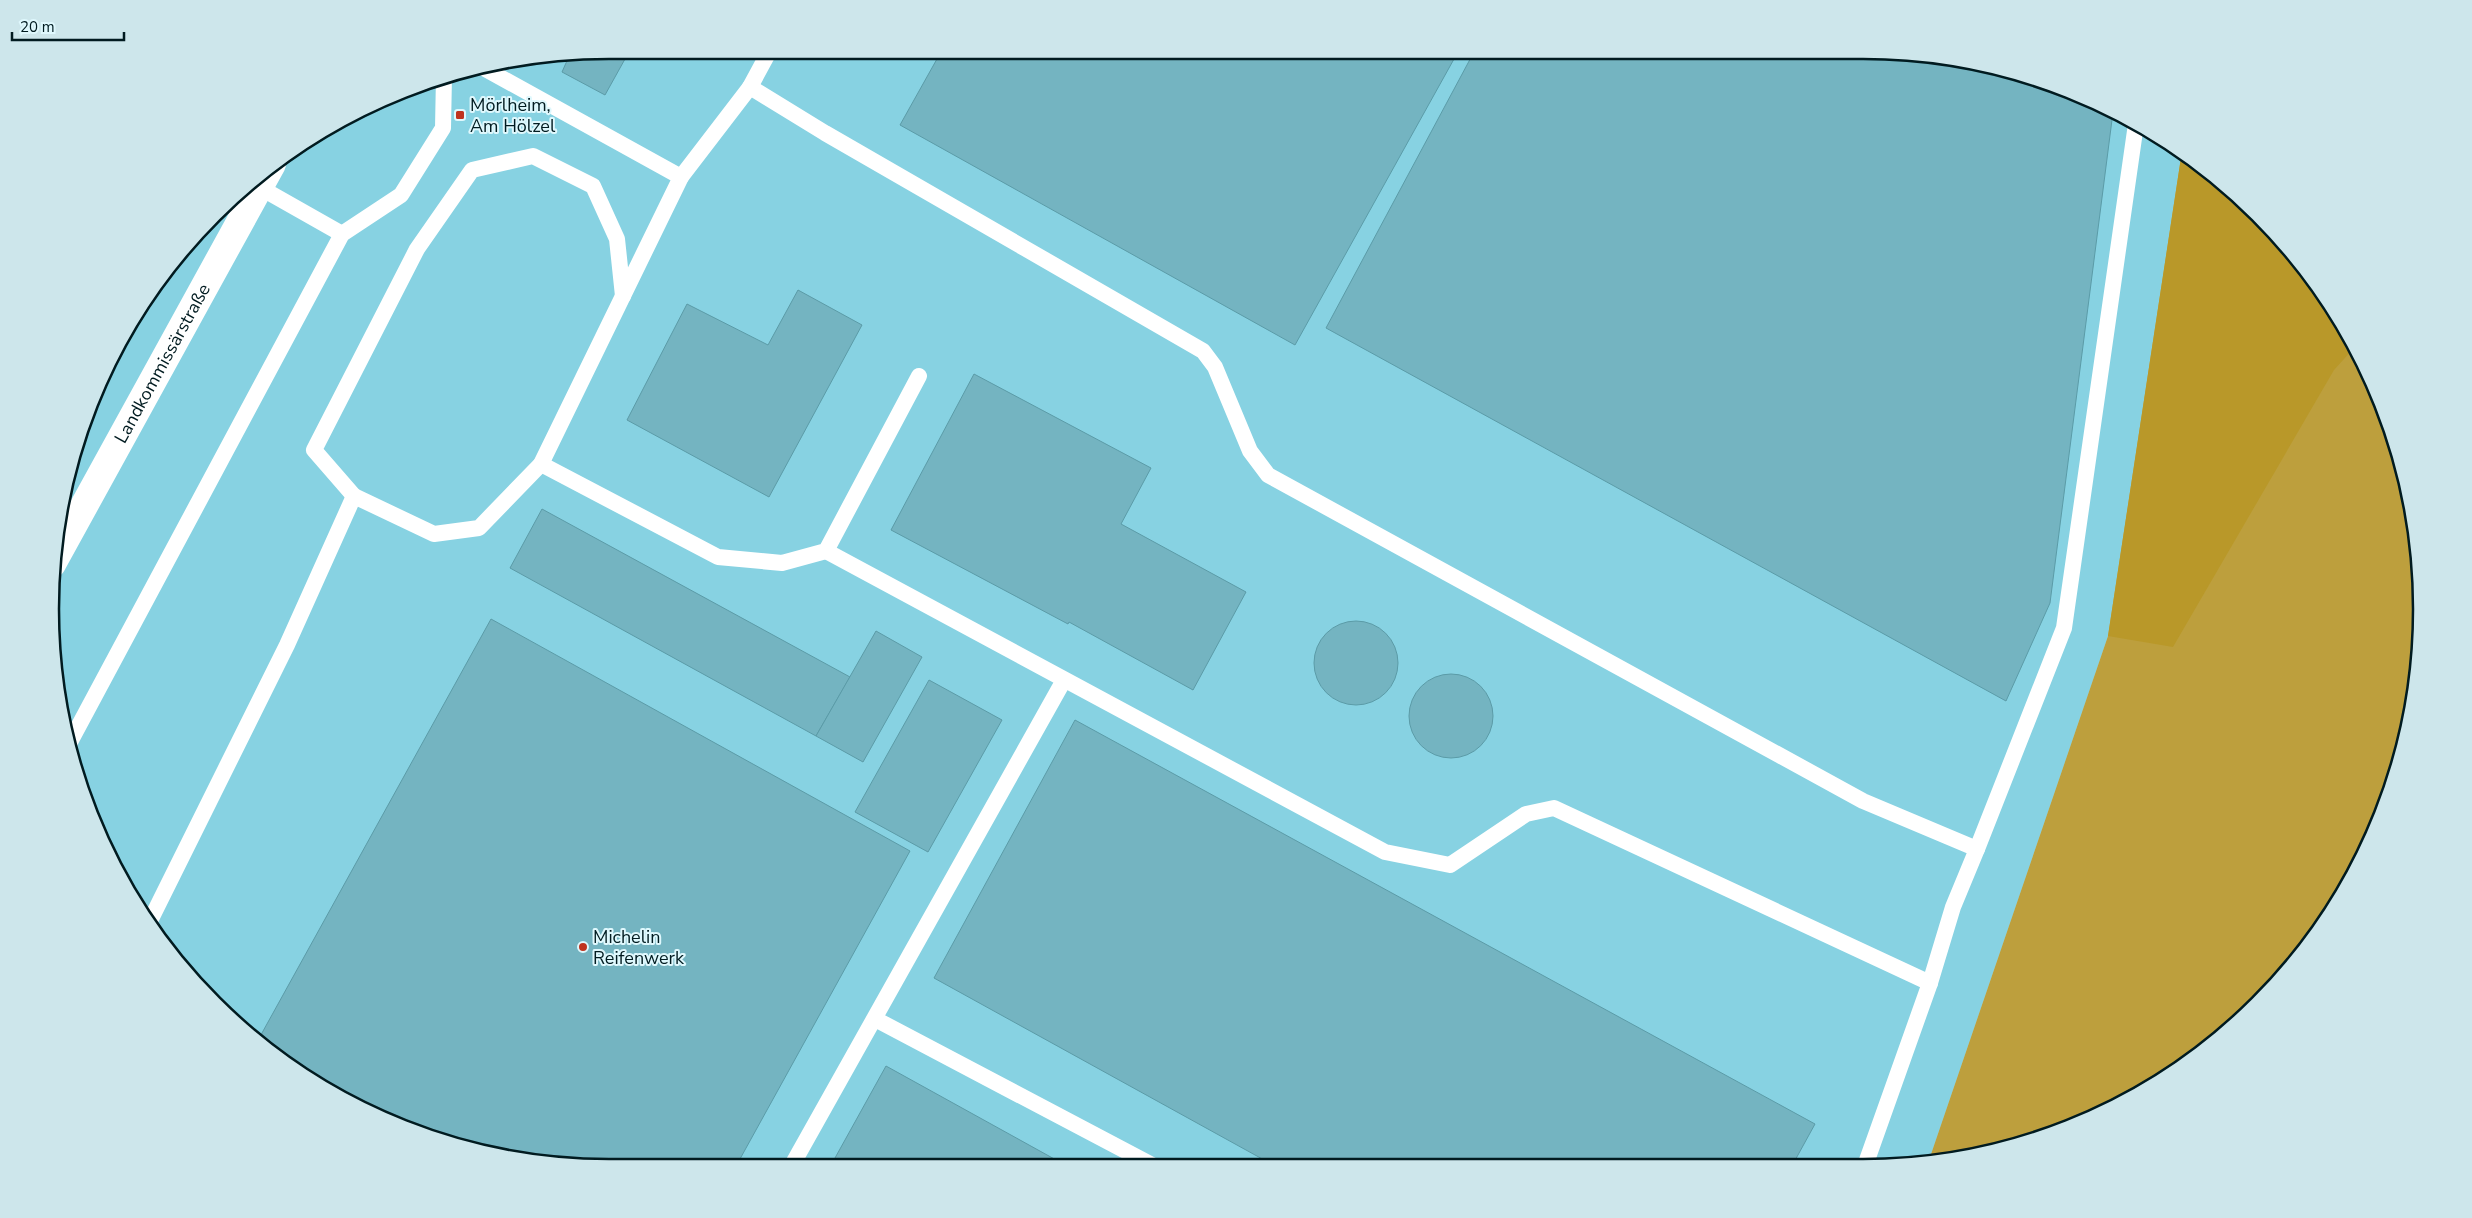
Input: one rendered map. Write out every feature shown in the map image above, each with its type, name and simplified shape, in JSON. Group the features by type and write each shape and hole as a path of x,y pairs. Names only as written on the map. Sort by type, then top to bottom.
{"street":[{"name":"Landkommissärstraße","path":"62,545 261,183"}],"lane":[{"path":"623,296 617,239 593,186 533,156 472,170 417,249 314,450 354,496 434,534 479,528 541,464 682,177 750,87 765,59"},
{"path":"490,72 682,177"},
{"path":"73,736 342,234 401,195 442,128 444,84"},
{"path":"750,87 1203,351 1215,367 1250,451 1268,475 1863,800 1977,849"},
{"path":"1867,1159 1930,983 1953,906 2064,628 2135,130"},
{"path":"268,177 342,234"},
{"path":"826,551 919,376"},
{"path":"541,464 718,557 782,563 826,551 1385,852 1450,865 1526,814 1554,808 1930,983"},
{"path":"152,917 287,645 354,496"},
{"path":"796,1159 1064,680"},
{"path":"875,1019 1141,1159"}],"shaded area":[{"path":"609,59 1863,59 1935,63 2005,77 2040,88 2106,115 2138,132 2181,159 2108,636 1931,1155 1863,1159 609,1159 537,1155 502,1149 467,1141 398,1117 366,1103 303,1067 246,1023 220,998 195,972 151,915 115,852 101,820 77,751 69,716 63,681 59,609 63,537 77,467 88,432 115,366 132,334 172,274 195,246 246,195 303,151 366,115 432,88 467,77 537,63"},
{"path":"2181,159 2226,195 2277,246 2300,274 2340,334 2357,366 2384,432 2403,502 2409,537 2412,573 2412,645 2409,681 2395,751 2384,786 2357,852 2321,915 2277,972 2226,1023 2169,1067 2106,1103 2040,1130 2005,1141 1931,1155 2108,636"},
{"path":"2181,159 2226,195 2277,246 2321,303 2350,353 2334,370 2173,647 2108,636"}],"building":[{"path":"625,59 605,95 562,72 567,60"},
{"path":"937,59 1454,59 1295,345 900,125"},
{"path":"1470,59 1863,59 1935,63 2005,77 2074,101 2112,118 2050,603 2006,701 1326,328"},
{"path":"798,290 862,325 769,497 627,420 687,304 768,345"},
{"path":"974,374 1151,468 1121,524 1246,592 1193,690 1069,622 1068,624 891,530"},
{"path":"542,509 850,677 816,736 510,568"},
{"name":"Michelin Reifenwerk","path":"491,619 910,851 740,1159 573,1158 537,1155 467,1141 432,1130 366,1103 303,1067 261,1035"},
{"path":"1356,621 1372,624 1386,633 1395,647 1398,663 1395,679 1386,693 1372,702 1356,705 1340,702 1326,693 1317,679 1314,663 1317,647 1326,633 1340,624"},
{"path":"876,631 922,657 863,762 816,736"},
{"path":"1451,674 1474,681 1486,693 1493,716 1486,739 1474,751 1451,758 1428,751 1416,739 1409,716 1416,693 1428,681"},
{"path":"929,680 1002,720 928,852 855,812"},
{"path":"1075,720 1815,1124 1796,1159 1262,1159 934,978"},
{"path":"886,1066 1054,1159 834,1159"}],"place":[{"name":"Mörlheim, Am Hölzel","path":"460,115"},
{"name":"Michelin Reifenwerk","path":"583,947"}]}
